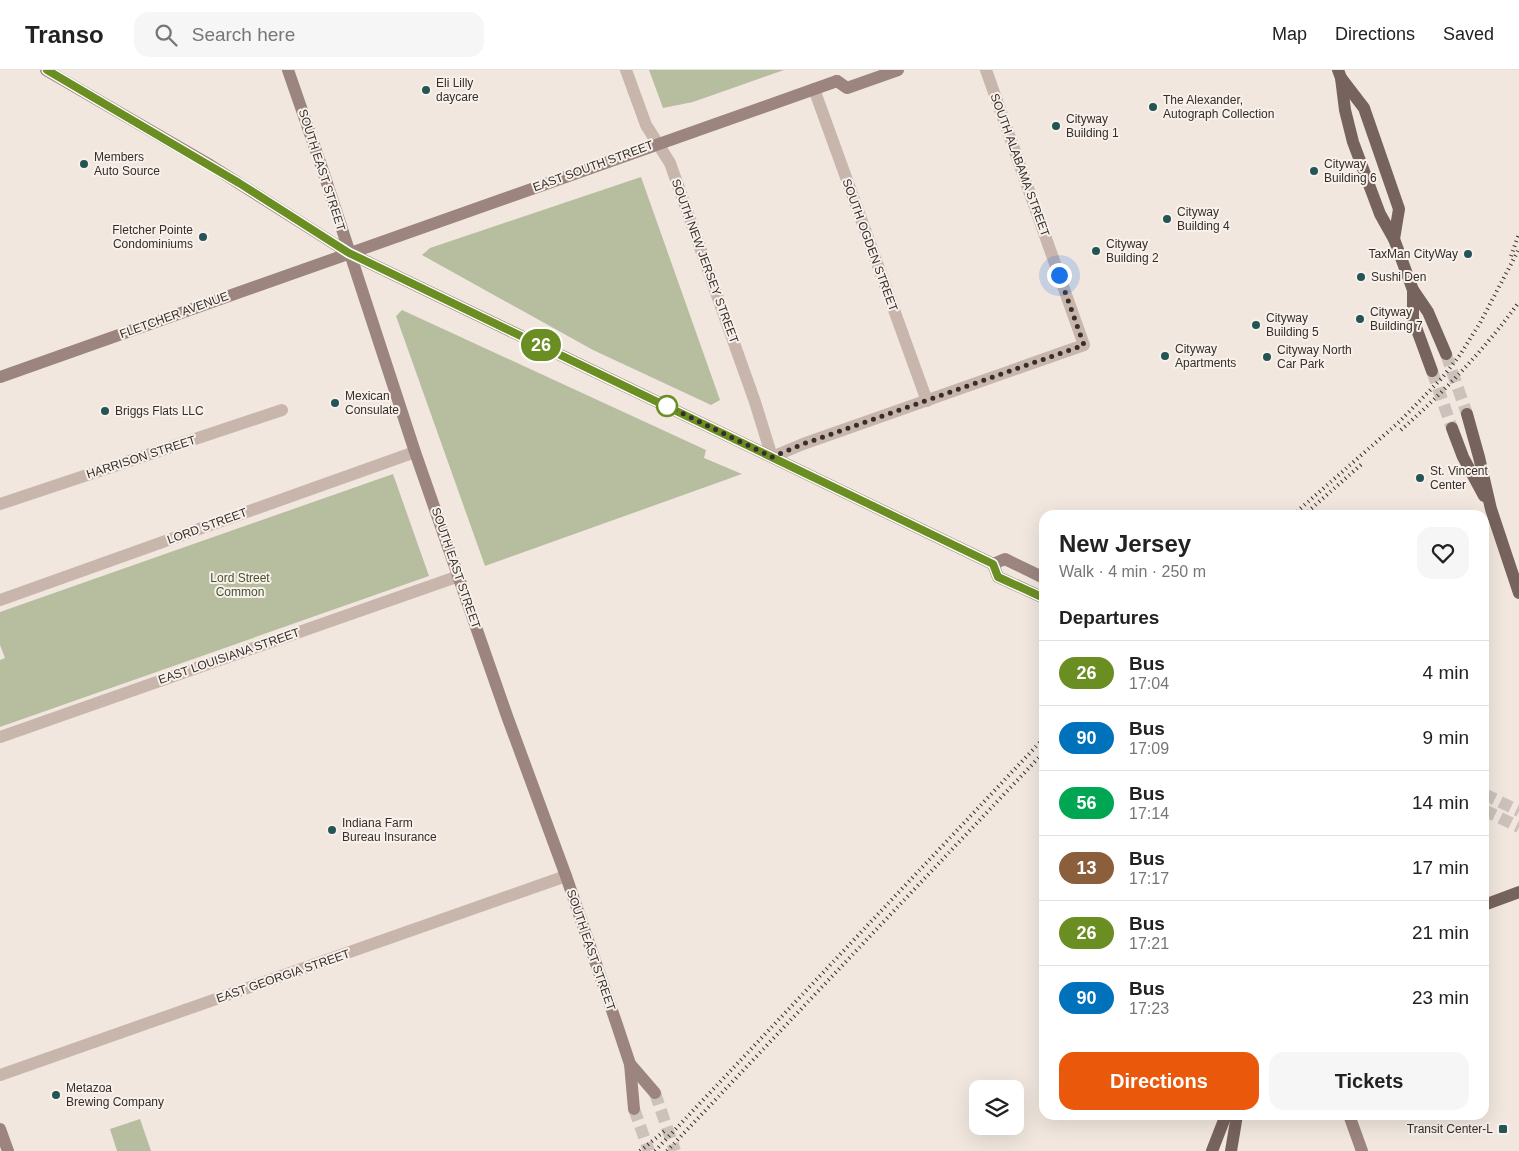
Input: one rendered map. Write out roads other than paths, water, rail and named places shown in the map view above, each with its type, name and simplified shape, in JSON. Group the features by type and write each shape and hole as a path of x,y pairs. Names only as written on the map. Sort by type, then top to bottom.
{"main road":[{"path":"46,70 246,187 349,253 993,564 998,577 1039,596"},
{"name":"SOUTH EAST STREET","path":"288,70 415,452 506,716 566,876 630,1064 634,1109"},
{"name":"EAST SOUTH STREET","path":"349,253 814,89 838,75 847,88 898,70"},
{"path":"1339,74 1345,110 1354,142 1380,214 1394,239 1413,290 1428,312 1446,354"},
{"path":"1339,74 1364,108 1399,209 1394,239"},
{"name":"FLETCHER AVENUE","path":"0,377 349,253"},
{"path":"1413,290 1413,319 1432,371"},
{"path":"1467,414 1479,456 1490,509 1519,593"},
{"path":"1452,428 1463,457 1490,509"},
{"path":"993,564 1005,559 1039,576"},
{"path":"1489,903 1519,892"},
{"name":"SOUTH EAST STREET","path":"630,1064 655,1093"},
{"path":"1212,1151 1224,1120"},
{"path":"1232,1150 1236,1120"},
{"path":"1351,1120 1362,1151"},
{"path":"0,1129 8,1151"}],"street":[{"name":"SOUTH NEW JERSEY STREET","path":"626,70 646,125 670,163 755,402 772,457"},
{"name":"SOUTH ALABAMA STREET","path":"927,401 1084,345 986,70"},
{"name":"SOUTH OGDEN STREET","path":"814,89 927,401"},
{"path":"772,457 803,444 927,401"},
{"name":"HARRISON STREET","path":"0,504 282,410"},
{"name":"LORD STREET","path":"0,600 415,452"},
{"name":"EAST LOUISIANA STREET","path":"0,737 459,576"},
{"name":"EAST GEORGIA STREET","path":"0,1075 566,876"}],"tunnel":[{"path":"1446,354 1467,414"},
{"path":"1432,371 1452,428"},
{"path":"1489,796 1519,811"},
{"path":"1489,812 1519,827"},
{"path":"655,1093 675,1151"},
{"path":"634,1109 649,1151"}],"railway":[{"path":"1511,256 1519,234"},
{"path":"1299,510 1398,423 1442,378 1460,355 1480,323 1519,249"},
{"path":"1401,430 1433,401 1463,369 1519,302"},
{"path":"1310,510 1363,463"},
{"path":"655,1151 1039,743"},
{"path":"667,1151 1039,757"},
{"path":"640,1151 667,1129"}],"place":[{"name":"Eli Lilly daycare","path":"426,90"},
{"name":"The Alexander, Autograph Collection","path":"1153,107"},
{"name":"Cityway Building 1","path":"1056,126"},
{"name":"Members Auto Source","path":"84,164"},
{"name":"Cityway Building 6","path":"1314,171"},
{"name":"Cityway Building 4","path":"1167,219"},
{"name":"Fletcher Pointe Condominiums","path":"203,237"},
{"name":"Cityway Building 2","path":"1096,251"},
{"name":"TaxMan CityWay","path":"1468,254"},
{"name":"Sushi Den","path":"1361,277"},
{"name":"Cityway Building 7","path":"1360,319"},
{"name":"Cityway Building 5","path":"1256,325"},
{"name":"Cityway Apartments","path":"1165,356"},
{"name":"Cityway North Car Park","path":"1267,357"},
{"name":"Mexican Consulate","path":"335,403"},
{"name":"Briggs Flats LLC","path":"105,411"},
{"name":"St. Vincent Center","path":"1420,478"},
{"name":"Indiana Farm Bureau Insurance","path":"332,830"},
{"name":"Metazoa Brewing Company","path":"56,1095"},
{"name":"Transit Center-L","path":"1503,1129"}],"park label":[{"name":"Lord Street Common","path":"240,585"}]}
